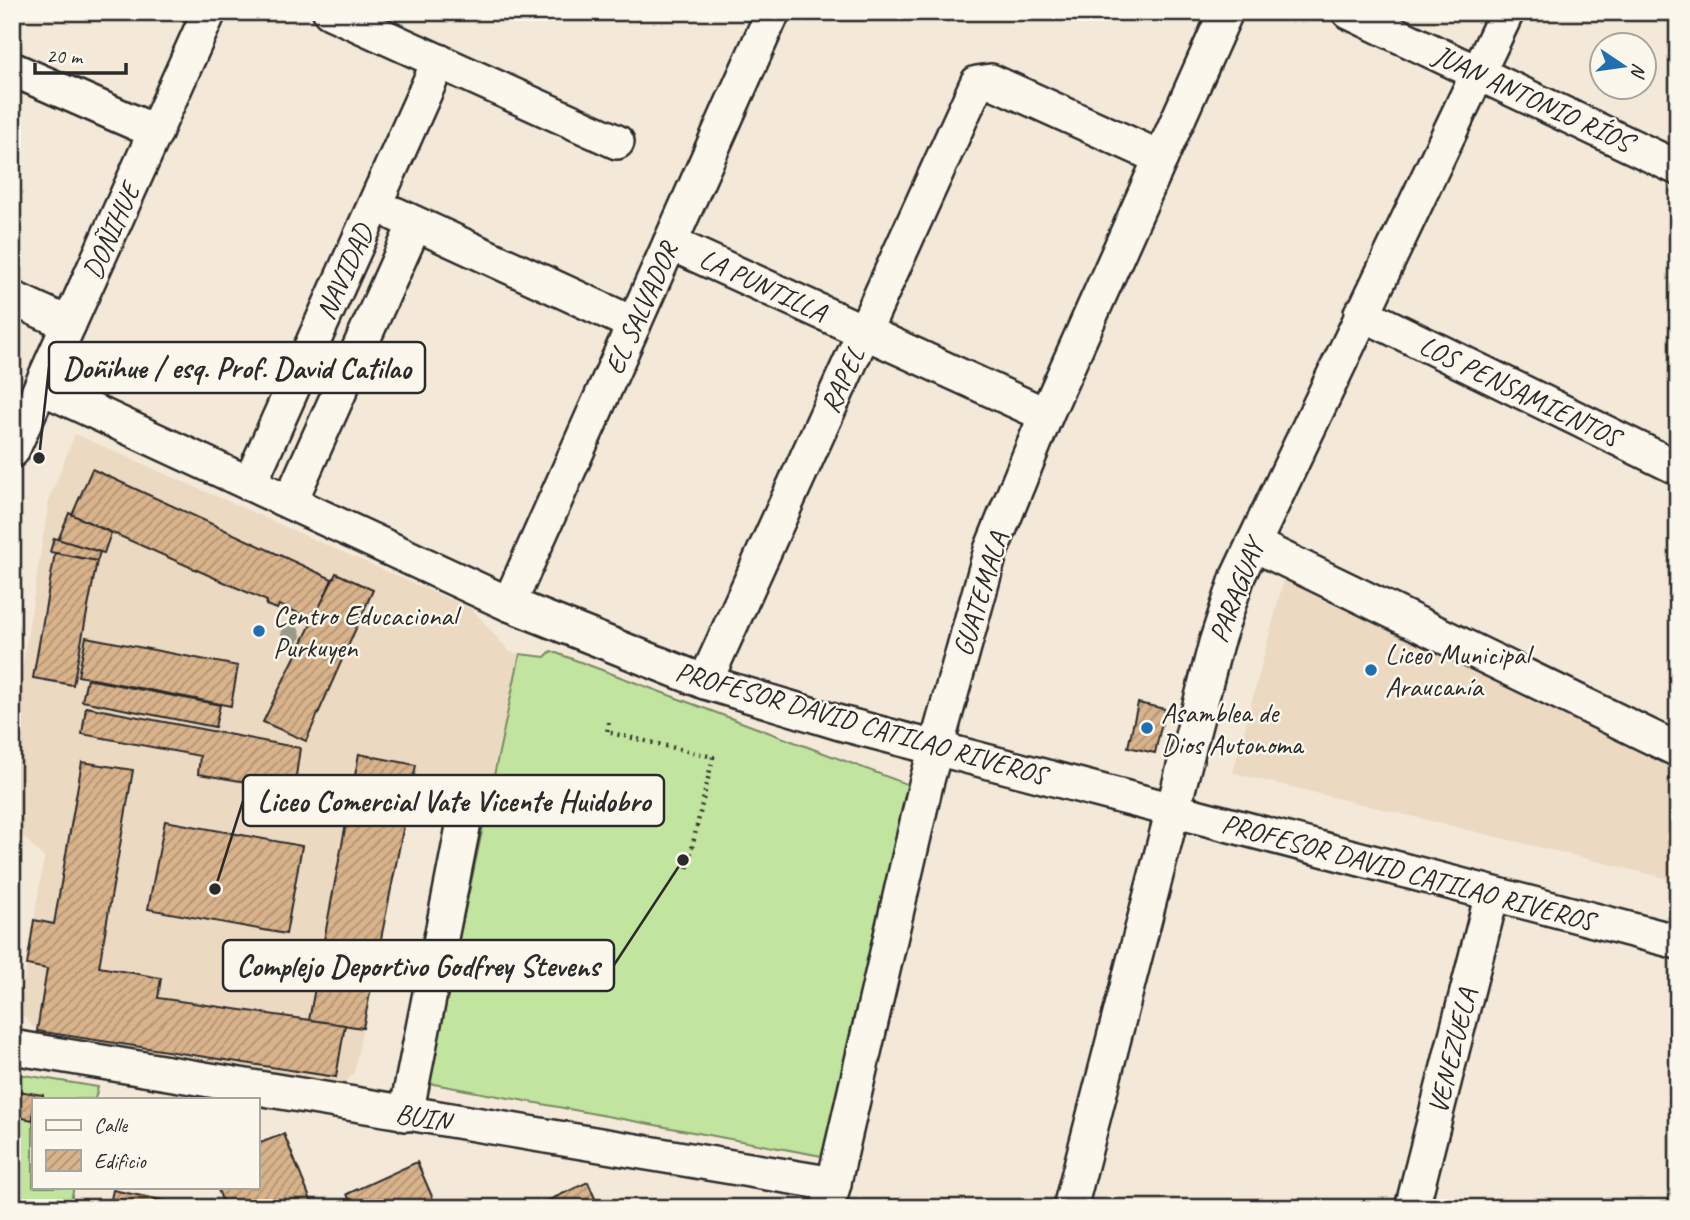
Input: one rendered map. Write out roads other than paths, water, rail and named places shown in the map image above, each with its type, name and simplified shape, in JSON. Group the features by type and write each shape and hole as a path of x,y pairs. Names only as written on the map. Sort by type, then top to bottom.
{"street":[{"name":"DOÑIHUE","path":"12,451 209,12"},
{"path":"330,12 617,142"},
{"name":"EL SALVADOR","path":"509,604 773,12"},
{"name":"GUATEMALA","path":"831,1196 935,748 991,550 1046,415 1226,12"},
{"name":"JUAN ANTONIO RÍOS","path":"1349,12 1678,168"},
{"name":"PARAGUAY","path":"1070,1208 1222,620 1253,544 1361,313 1507,12"},
{"name":"NAVIDAD","path":"250,483 439,61"},
{"path":"12,69 156,132"},
{"name":"RAPEL","path":"705,682 975,88 981,80 991,81 1161,158"},
{"path":"374,205 634,324"},
{"name":"NAVIDAD","path":"290,502 415,224"},
{"name":"LA PUNTILLA","path":"670,243 1046,415"},
{"path":"12,298 69,324"},
{"name":"LOS PENSAMIENTOS","path":"1361,313 1678,468"},
{"name":"PROFESOR DAVID CATILAO RIVEROS","path":"41,387 509,604 705,682 935,748 1678,942"},
{"path":"1253,544 1678,750"},
{"path":"406,1114 465,817"},
{"name":"VENEZUELA","path":"1412,1208 1492,894"},
{"name":"BUIN","path":"12,1046 406,1114 831,1196"}],"place":[{"name":"Doñihue / esq. Prof. David Catilao","path":"39,458"},
{"name":"Centro Educacional Purkuyen","path":"259,631"},
{"name":"Liceo Municipal Araucanía","path":"1371,670"},
{"name":"Asamblea de Dios Autonoma","path":"1147,728"},
{"name":"Complejo Deportivo Godfrey Stevens","path":"683,860"},
{"name":"Liceo Comercial Vate Vicente Huidobro","path":"215,889"}]}
